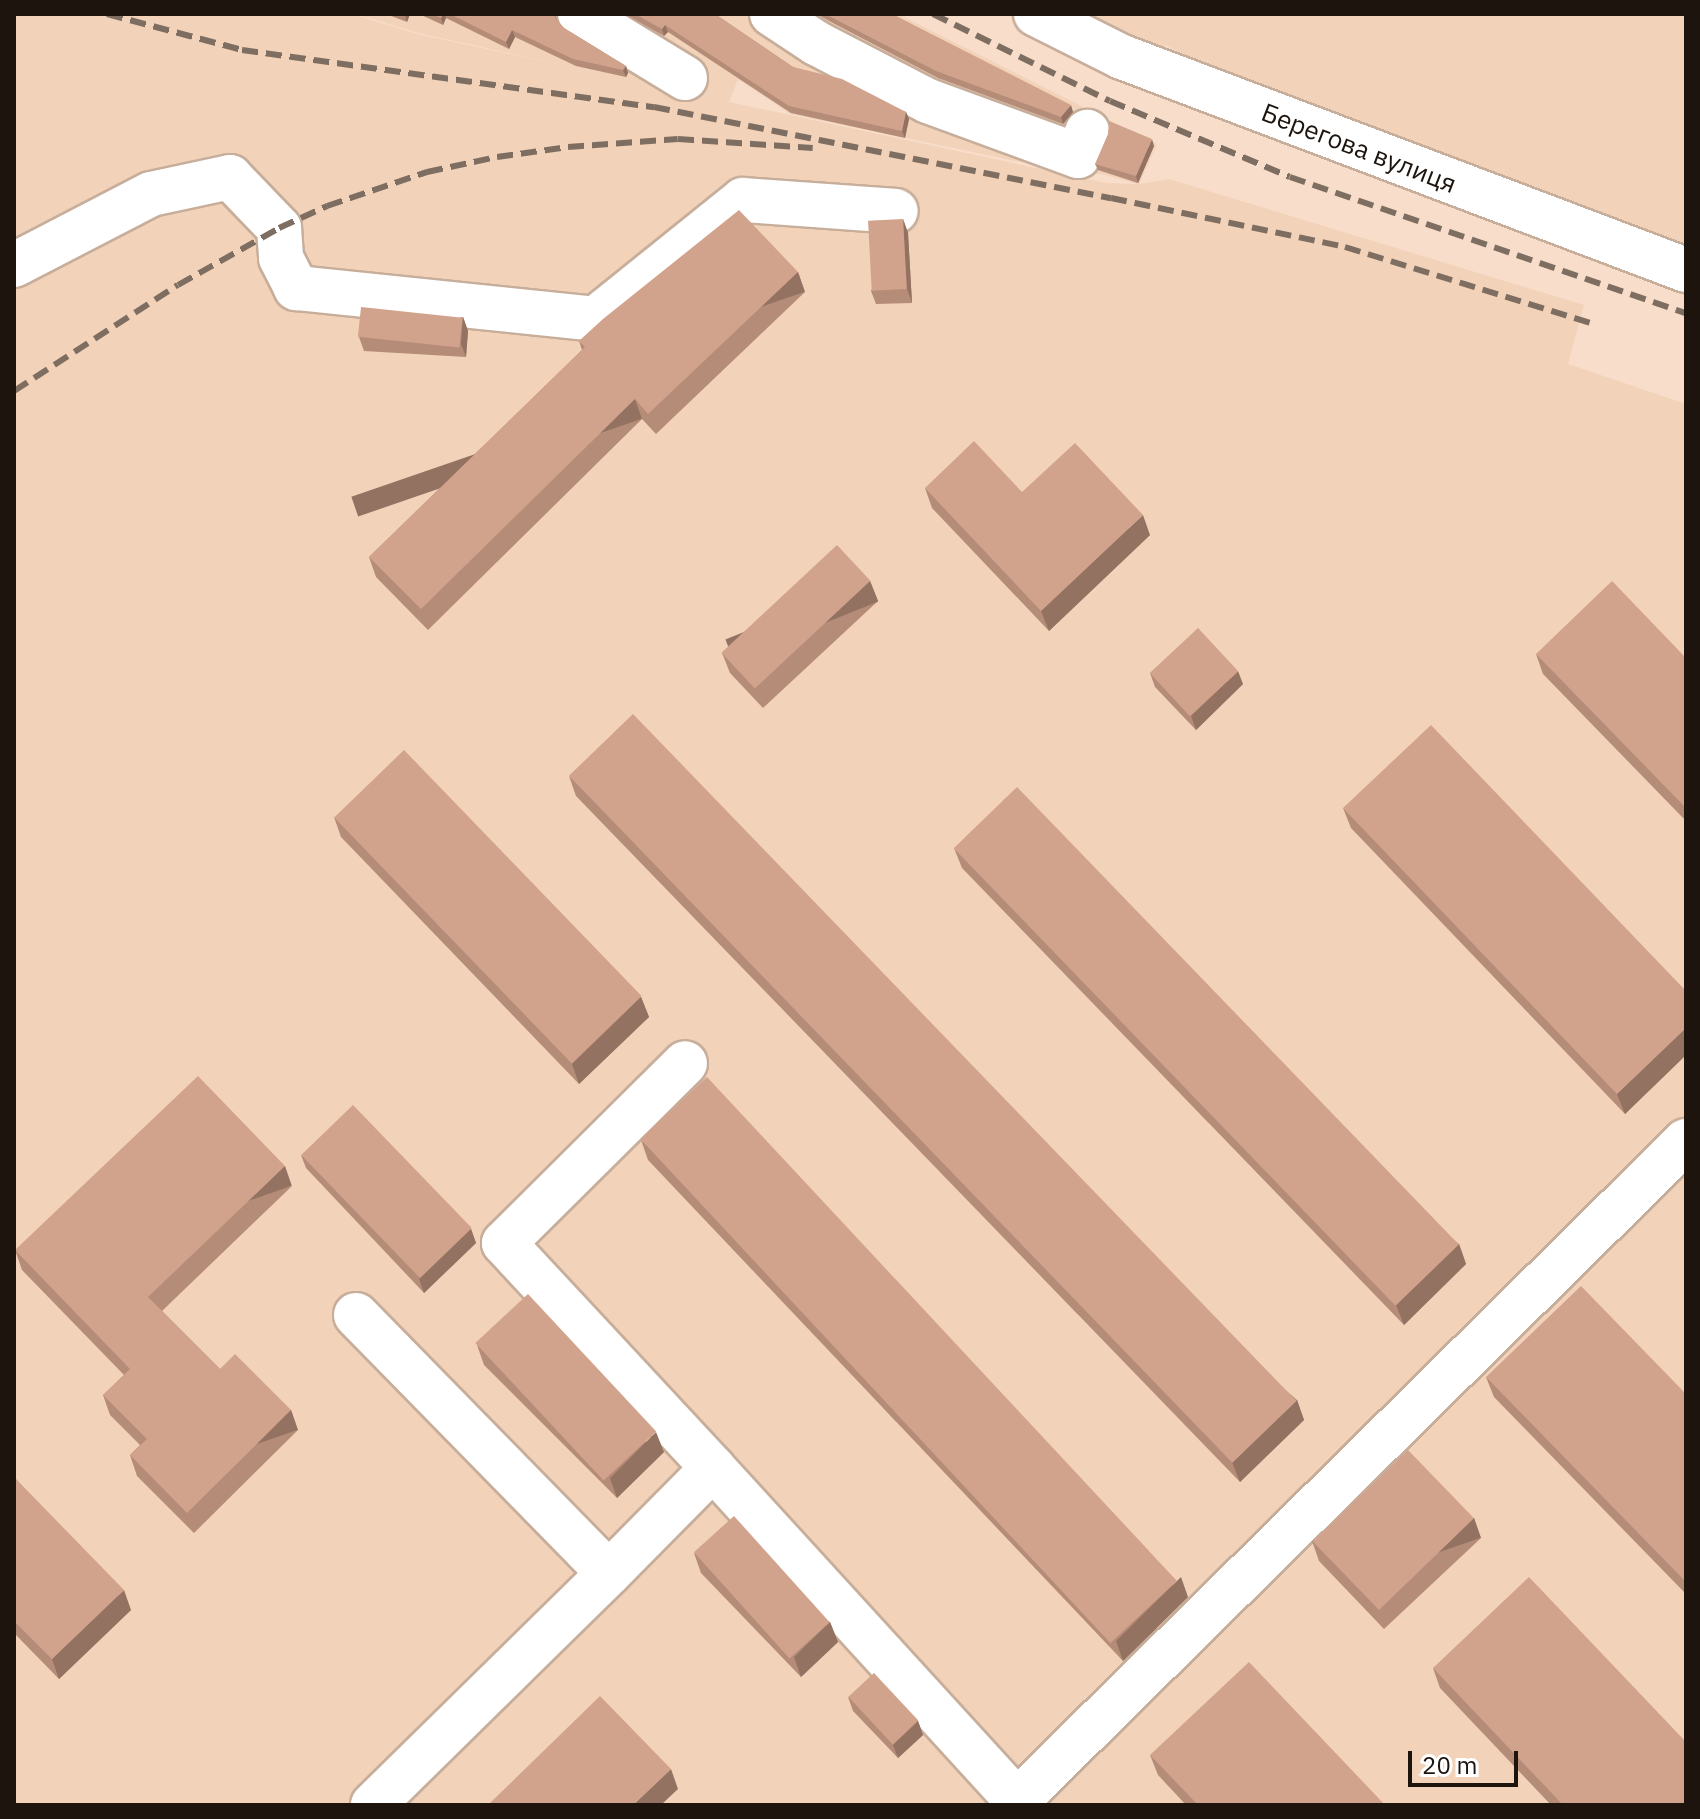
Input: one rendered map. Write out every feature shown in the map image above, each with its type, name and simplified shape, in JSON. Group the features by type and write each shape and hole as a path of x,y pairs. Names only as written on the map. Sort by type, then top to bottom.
{"street":[{"path":"580,14 685,78"},
{"path":"772,14 816,43 928,101 1078,156 1087,132"},
{"name":"Берегова вулиця","path":"1036,14 1144,66 1686,270"},
{"path":"14,265 151,194 230,177 279,228 281,258 296,288 595,319 743,200 896,211"},
{"path":"685,1063 504,1243 1017,1801 1686,1141"},
{"path":"356,1315 609,1573"},
{"path":"373,1805 713,1468"}],"shaded area":[{"path":"14,14 352,14 417,34 626,79 418,33 356,14 898,14 1157,144 1139,184 1169,179 1584,305 1568,364 1686,404 1686,1805 14,1805","holes":["738,79 790,114 1073,173 1102,174 1137,184 1106,183 729,102"]},
{"path":"1074,14 1686,14 1686,271 1406,163 1165,45 1152,52"}],"building":[{"path":"450,14 554,14 564,28 626,66 623,70 573,59 512,30 506,42"},
{"path":"635,14 715,14 793,67 842,79 906,112 902,131 789,106 665,25 662,29"},
{"path":"825,14 892,14 1071,105 1061,117 936,71"},
{"path":"1109,121 1152,139 1136,176 1095,164 1108,134"},
{"path":"739,210 798,272 648,414 635,399 421,609 369,557 585,347 579,341"},
{"path":"903,219 907,289 872,291 868,221"},
{"path":"361,307 462,318 459,347 358,337"},
{"path":"974,441 1022,492 1075,443 1143,515 1041,611 925,488"},
{"path":"837,545 870,581 755,689 721,653"},
{"path":"1612,581 1686,658 1686,808 1536,654"},
{"path":"1198,628 1238,671 1190,716 1150,673"},
{"path":"633,714 1296,1401 1232,1463 569,776"},
{"path":"1431,725 1686,991 1686,1028 1617,1094 1343,808"},
{"path":"404,750 642,996 572,1063 334,817"},
{"path":"1017,787 1459,1245 1396,1306 954,848"},
{"path":"198,1076 285,1166 148,1297 220,1369 235,1354 291,1410 187,1513 130,1455 147,1439 103,1395 130,1369 15,1250"},
{"path":"707,1077 1177,1581 1110,1643 640,1139"},
{"path":"353,1105 472,1228 420,1278 301,1155"},
{"path":"1581,1286 1686,1394 1686,1582 1486,1377"},
{"path":"528,1294 656,1431 604,1481 475,1343"},
{"path":"1408,1450 1474,1518 1379,1610 1313,1542"},
{"path":"14,1477 124,1590 52,1659 14,1621"},
{"path":"734,1516 830,1622 790,1658 694,1552"},
{"path":"1529,1577 1686,1742 1686,1805 1563,1805 1433,1668"},
{"path":"1249,1662 1385,1805 1198,1805 1150,1755"},
{"path":"874,1673 918,1721 893,1744 848,1697"},
{"path":"600,1696 671,1769 633,1805 488,1805"}],"railway":[{"path":"107,14 242,50 654,107 1111,198 1345,247 1593,324"},
{"path":"933,14 1110,101 1290,177 1686,313"},
{"path":"14,391 178,285 279,228 327,206 427,172 497,157 568,147 678,139 813,148"}]}
